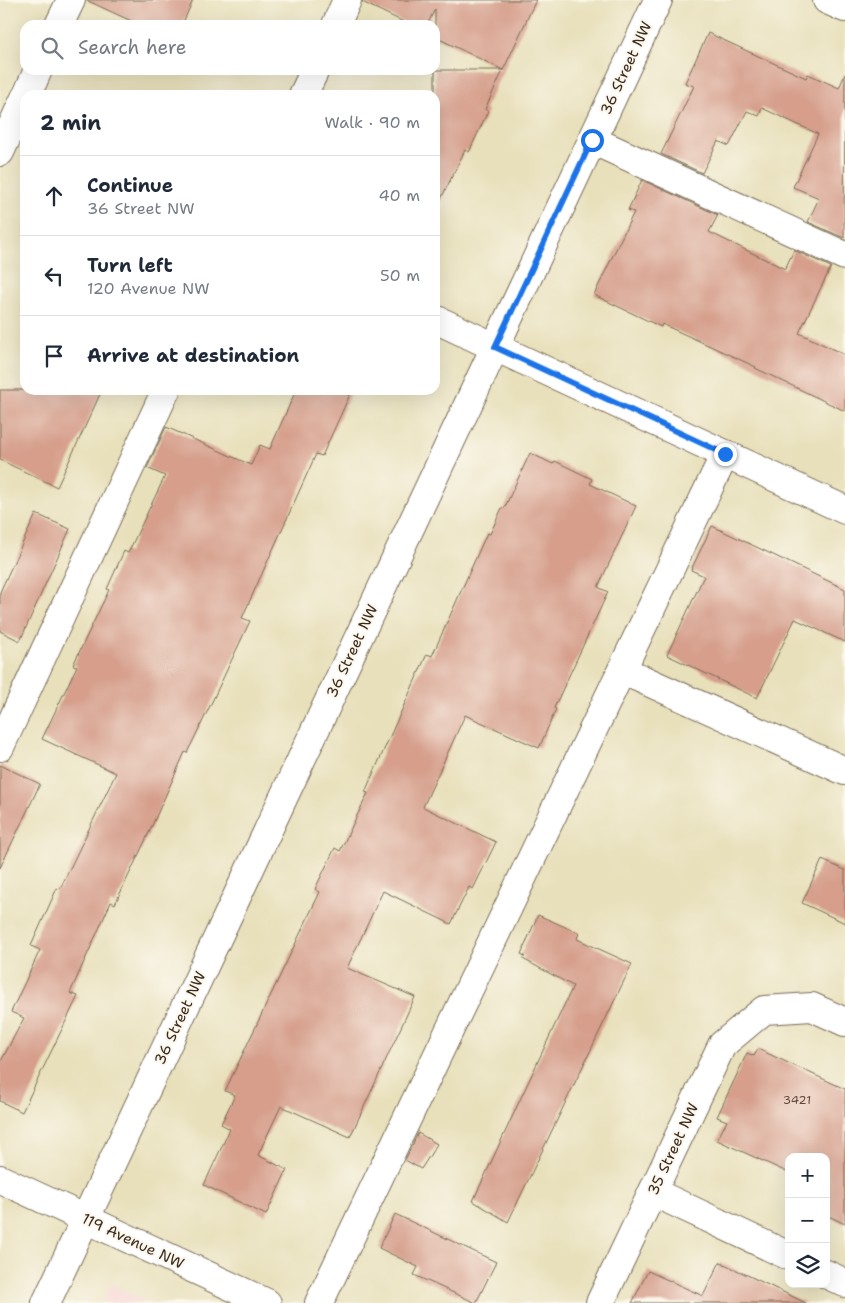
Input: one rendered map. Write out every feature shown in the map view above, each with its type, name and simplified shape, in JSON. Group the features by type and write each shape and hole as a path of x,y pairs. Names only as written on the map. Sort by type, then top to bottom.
{"street":[{"path":"61,20 71,0"},
{"path":"338,20 347,0"},
{"name":"36 Street NW","path":"46,1303 658,0"},
{"path":"827,0 845,8"},
{"path":"29,90 36,75"},
{"path":"305,90 313,75"},
{"path":"0,152 20,109"},
{"path":"592,140 845,256"},
{"path":"440,321 845,510"},
{"path":"0,747 164,395"},
{"path":"319,1303 725,454"},
{"path":"622,670 845,771"},
{"name":"35 Street NW","path":"600,1303 722,1045 764,1010 812,1007 845,1022"},
{"name":"119 Avenue NW","path":"0,1179 267,1303"},
{"path":"653,1192 785,1254"},
{"path":"830,1276 845,1283"}],"shaded area":[{"path":"111,1284 149,1303 102,1303"}],"building":[{"path":"86,0 193,0 184,20 129,20"},
{"path":"362,0 536,0 485,109 488,111 469,152 465,150 440,201 440,90 435,90 435,75 440,75 440,70 503,70 440,39 440,20 435,20 435,9 430,20 400,20 362,2"},
{"path":"708,33 806,78 808,74 839,88 845,74 844,238 808,222 819,198 793,187 818,134 762,108 759,116 747,111 729,146 718,141 702,173 661,154 694,86 685,83"},
{"path":"642,180 718,215 709,232 785,269 794,250 831,267 799,333 845,355 845,411 756,367 662,324 661,327 594,295 634,212 628,210"},
{"path":"0,390 20,390 20,395 100,395 57,487 0,460"},
{"path":"294,395 350,395 322,456 316,454 242,618 250,621 187,753 185,752 115,904 111,902 70,993 78,996 22,1112 0,1101 0,1063 24,1018 11,1012 40,950 31,946 57,888 60,889 116,773 42,739 77,666 73,665 109,590 107,589 124,551 128,553 165,476 147,468 166,427 251,465 260,445 270,449"},
{"path":"530,453 553,464 555,461 592,479 590,484 636,506 598,587 608,592 554,708 556,709 539,748 465,715 423,807 496,842 473,889 469,887 451,924 383,891 347,968 415,997 350,1137 281,1106 258,1155 287,1170 266,1215 204,1185 230,1129 221,1124 235,1095 225,1091 320,892 315,889 335,848 340,851 368,793 365,792 427,654 432,656 487,533 490,534 502,508 504,509"},
{"path":"36,514 70,529 20,641 0,631 0,592"},
{"path":"712,526 845,589 845,642 795,619 757,698 667,655 704,576 691,570"},
{"path":"0,765 40,784 0,868"},
{"path":"822,860 845,870 845,923 802,903"},
{"path":"538,915 579,933 577,939 632,964 508,1222 473,1201 573,986 523,959 525,956 521,954"},
{"path":"758,1049 845,1089 845,1224 830,1217 830,1153 785,1153 785,1171 717,1140 727,1121 717,1117 747,1053 754,1056"},
{"path":"418,1133 437,1144 421,1169 405,1160"},
{"path":"395,1214 496,1262 476,1303 414,1275 418,1267 379,1248"},
{"path":"720,1262 806,1303 632,1303 648,1271 703,1296"}],"route":[{"path":"592,140 495,347 725,454"}]}
